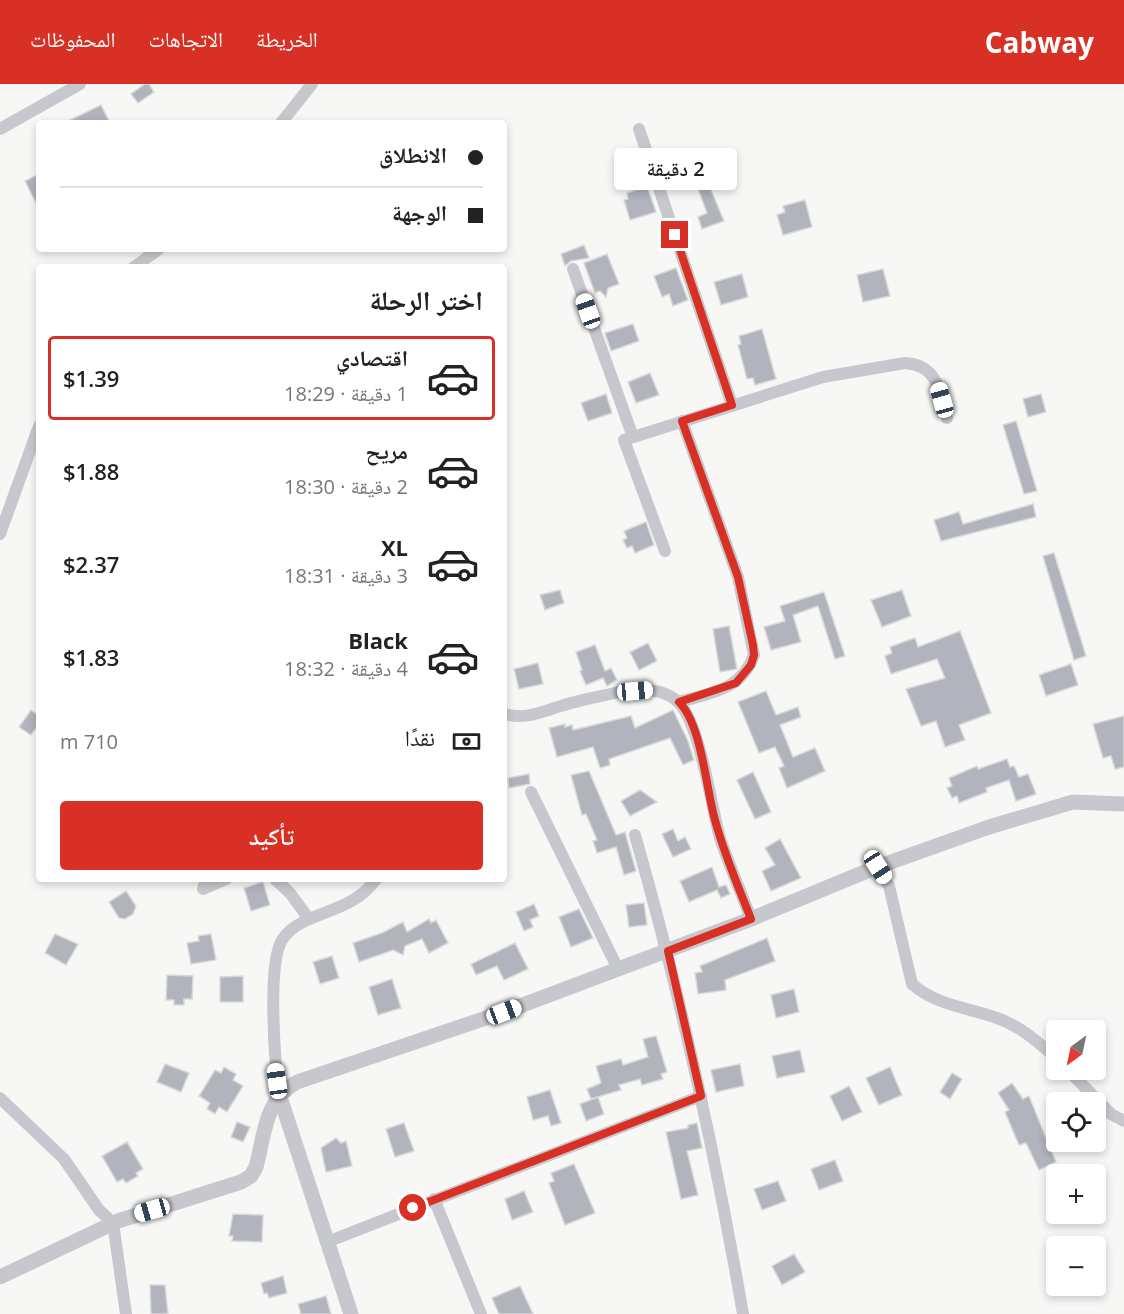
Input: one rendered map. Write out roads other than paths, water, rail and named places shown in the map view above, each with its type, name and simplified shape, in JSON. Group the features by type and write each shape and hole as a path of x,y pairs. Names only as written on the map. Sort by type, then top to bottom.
{"street":[{"path":"0,129 80,84"},
{"path":"300,84 303,97"},
{"path":"284,120 312,84"},
{"path":"639,129 732,405"},
{"path":"138,264 155,252"},
{"path":"573,269 633,437"},
{"path":"665,551 624,440 823,377 905,363 917,364 932,374 947,418"},
{"path":"679,702 736,683 743,677 754,655 738,577 682,421"},
{"path":"0,534 36,434"},
{"path":"507,715 534,716 596,697 648,690 665,694 679,702 689,719 700,753 721,841 751,919"},
{"path":"531,792 618,969"},
{"path":"0,1277 113,1223 228,1188 250,1176 258,1160 268,1114 279,1094 292,1085 317,1074 441,1035 668,951 878,867 1046,809 1073,802 1124,804"},
{"path":"635,835 668,951 701,1096 743,1314"},
{"path":"878,867 889,886 912,984 938,1001 995,1017 1017,1027 1046,1050"},
{"path":"205,882 203,889 219,882"},
{"path":"278,882 309,919"},
{"path":"351,1314 279,1094 275,1046 277,954 282,940 292,928 361,897 374,882"},
{"path":"1078,1080 1111,1114 1124,1121"},
{"path":"327,1242 701,1096"},
{"path":"0,1098 64,1159 77,1174 99,1210 113,1223 126,1314"},
{"path":"434,1199 481,1314"}]}
